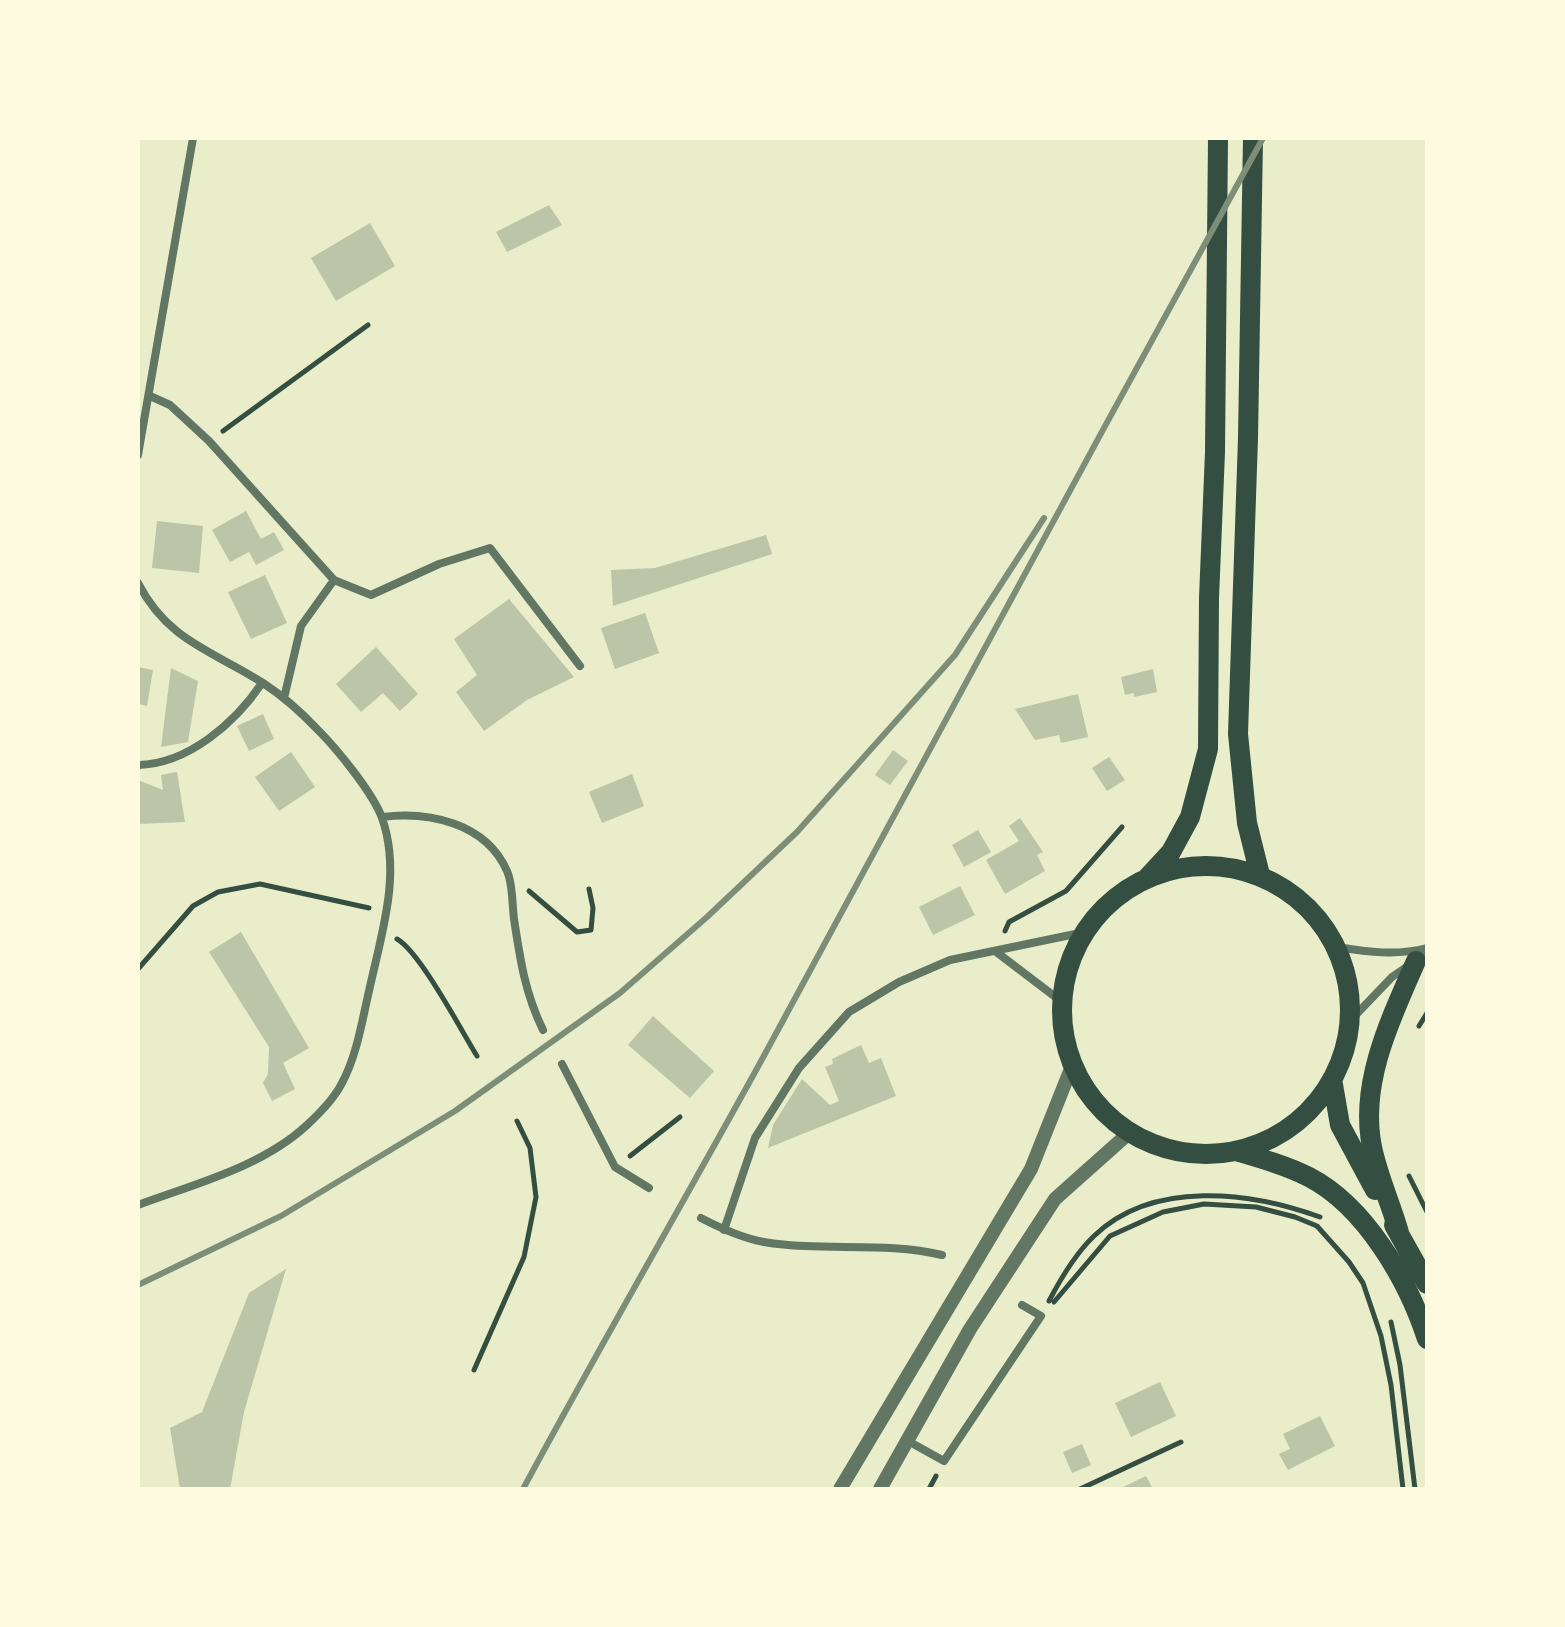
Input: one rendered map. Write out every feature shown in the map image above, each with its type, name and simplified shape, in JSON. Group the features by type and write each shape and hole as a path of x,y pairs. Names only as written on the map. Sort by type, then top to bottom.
{"main road":[{"path":"1147,878 1184,867 1209,866 1260,875 1291,892 1318,917 1337,947 1348,981 1346,1044 1332,1079 1314,1108 1280,1136 1239,1152 1201,1156 1164,1149 1129,1133 1095,1104 1072,1066 1064,1035 1062,1002 1067,970 1085,932 1112,900 1147,878 1171,852 1190,817 1208,749 1218,138"},
{"path":"1253,138 1238,734 1247,823 1260,875"},
{"path":"1400,1236 1372,1147 1370,1106 1386,1031 1423,954"},
{"path":"1332,1079 1340,1125 1427,1284"},
{"path":"1239,1152 1312,1179 1365,1224 1393,1264 1427,1339"}],"street":[{"path":"138,455 193,138"},
{"path":"150,396 170,405 209,441 334,580 371,595 439,564 490,548 580,666"},
{"path":"284,698 301,626 334,580"},
{"path":"138,583 161,617 179,635 262,683 284,698 320,731 373,800 382,817 389,846 390,877 386,912 351,1062 341,1085 324,1108 304,1128 275,1149 235,1168 138,1205"},
{"path":"138,765 161,765 200,745 246,708 262,683"},
{"path":"382,817 418,815 451,820 492,846 508,873 521,964 530,1003 543,1030"},
{"path":"724,1230 755,1138 799,1068 849,1012 899,982 950,960 1085,932"},
{"path":"1337,947 1375,953 1423,954"},
{"path":"995,951 1062,1002"},
{"path":"1348,1023 1392,977 1423,954"},
{"path":"562,1064 615,1167 649,1188"},
{"path":"840,1489 1031,1169 1072,1066"},
{"path":"880,1489 970,1329 1055,1199 1129,1133"},
{"path":"701,1218 724,1230 762,1242 812,1247 921,1250 942,1255"},
{"path":"908,1441 944,1461 1041,1316 1022,1305"}],"path":[{"path":"209,441 368,325"},
{"path":"995,951 1009,922 1066,891 1122,827"},
{"path":"508,873 577,932 591,930 593,908 589,889"},
{"path":"138,969 193,906 218,892 260,884 386,912"},
{"path":"382,930 406,944 477,1056"},
{"path":"1414,1035 1427,1013"},
{"path":"615,1167 680,1117"},
{"path":"474,1370 524,1257 536,1197 530,1148 517,1121"},
{"path":"1408,1174 1427,1212"},
{"path":"1041,1316 1061,1277 1095,1235 1119,1218 1158,1201 1205,1195 1248,1197 1284,1204 1321,1217 1329,1226"},
{"path":"1041,1316 1110,1236 1163,1212 1204,1204 1256,1207 1317,1226 1363,1283 1381,1336 1391,1385 1403,1489"},
{"path":"1080,1489 1181,1442"}],"building":[{"path":"549,205 562,225 507,252 496,232"},
{"path":"370,223 395,266 336,301 311,258"},
{"path":"246,511 261,539 274,532 284,550 256,565 249,552 230,562 212,530"},
{"path":"157,521 203,526 199,573 152,568"},
{"path":"766,535 772,554 613,606 611,570 655,568"},
{"path":"265,575 287,623 251,639 228,592"},
{"path":"509,599 574,677 527,700 484,731 456,692 477,675 454,639"},
{"path":"645,613 659,653 615,669 601,628"},
{"path":"376,647 418,694 400,711 383,693 361,712 336,684"},
{"path":"138,667 153,670 147,706 138,704"},
{"path":"171,668 198,681 188,742 161,747"},
{"path":"1153,669 1157,692 1134,697 1134,693 1125,695 1121,677"},
{"path":"1078,694 1088,737 1061,743 1059,735 1035,740 1015,709"},
{"path":"263,714 274,739 249,751 237,726"},
{"path":"893,750 908,761 890,785 875,775"},
{"path":"291,752 315,787 279,811 255,777"},
{"path":"1109,757 1125,780 1107,791 1092,768"},
{"path":"177,772 185,822 138,824 138,780 163,790 161,775"},
{"path":"632,774 644,806 602,823 589,792"},
{"path":"1020,818 1043,852 1037,855 1045,871 1005,894 986,860 1019,841 1009,826"},
{"path":"978,830 991,852 964,867 952,845"},
{"path":"960,886 975,915 933,935 919,907"},
{"path":"241,932 309,1048 283,1063 295,1089 272,1101 263,1083 268,1074 269,1047 209,952"},
{"path":"653,1016 714,1071 690,1098 628,1045"},
{"path":"861,1045 869,1063 881,1058 896,1096 768,1148 773,1125 802,1079 830,1105 839,1101 825,1067 833,1064 832,1059"},
{"path":"286,1269 244,1412 230,1489 180,1489 170,1428 202,1412 249,1293"},
{"path":"1160,1382 1176,1416 1131,1437 1115,1403"},
{"path":"1320,1416 1335,1446 1288,1470 1279,1454 1290,1449 1283,1434"},
{"path":"1082,1444 1091,1465 1072,1473 1063,1452"},
{"path":"1146,1476 1153,1489 1119,1489"}],"railway":[{"path":"523,1489 760,1063 1263,138"},
{"path":"138,1285 281,1216 455,1111 620,993 797,832 955,655 1044,518"}]}
